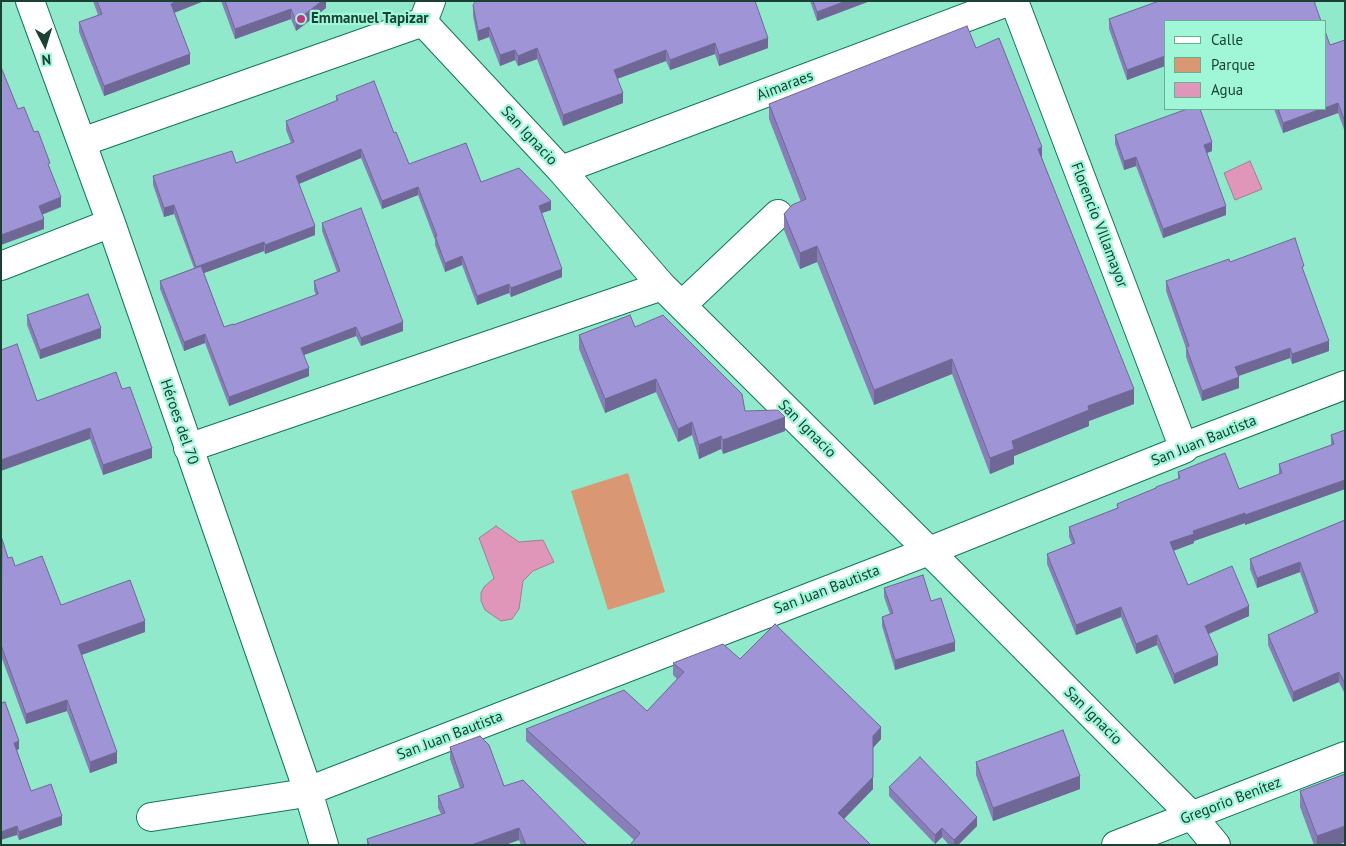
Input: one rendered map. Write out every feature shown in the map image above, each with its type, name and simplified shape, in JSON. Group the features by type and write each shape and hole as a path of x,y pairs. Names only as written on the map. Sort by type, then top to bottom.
{"street":[{"name":"Héroes del 70","path":"30,1 111,223 308,791 324,845"},
{"name":"Aimaraes","path":"561,170 1010,1"},
{"name":"Florencio VIllamayor","path":"1014,1 1184,449"},
{"path":"82,142 427,11"},
{"name":"San Ignacio","path":"427,11 662,286 1192,816 1216,845"},
{"path":"682,305 778,214"},
{"path":"1,266 111,223"},
{"path":"188,448 662,286"},
{"name":"San Juan Bautista","path":"151,817 308,791 929,551 1184,449 1188,445 1345,385"},
{"name":"Gregorio Benítez","path":"1116,845 1345,756"}],"green space":[{"path":"628,473 665,592 608,610 571,491"}],"water":[{"path":"1250,161 1262,189 1235,200 1224,173"},
{"path":"496,526 519,542 543,540 554,562 533,571 523,581 519,609 512,619 501,621 485,610 481,601 481,593 484,587 494,578 479,538"}],"building":[{"path":"97,1 177,1 171,4 190,54 104,86 79,22 102,14"},
{"path":"225,1 322,1 296,21 291,9 235,29"},
{"path":"476,1 755,1 768,38 719,55 715,43 670,60 666,50 614,70 623,93 563,115 537,48 518,56 515,50 500,55 489,27 478,31 473,5"},
{"path":"813,1 846,1 817,12"},
{"path":"1159,1 1314,1 1321,20 1164,20 1164,56 1127,70 1109,19"},
{"path":"967,26 976,48 999,38 1042,147 1038,149 1134,389 1088,406 1089,410 1012,441 1014,449 990,458 952,359 874,390 817,246 800,253 784,214 792,205 806,199 769,104"},
{"path":"1326,34 1330,45 1345,40 1345,122 1338,103 1326,108"},
{"path":"1,67 18,109 24,107 34,132 38,131 61,197 39,206 44,219 1,235"},
{"path":"374,81 394,133 396,132 409,164 466,143 481,182 519,168 551,201 539,206 562,269 511,288 509,284 477,296 462,256 445,263 435,236 437,236 418,187 382,201 361,149 296,176 315,226 265,245 264,242 196,267 174,205 164,208 153,176 232,151 236,163 294,142 286,121 338,100 336,96"},
{"path":"1184,110 1200,110 1212,142 1204,145 1226,206 1163,229 1136,157 1124,161 1115,135"},
{"path":"1278,110 1318,110 1283,123"},
{"path":"361,208 403,322 361,338 356,327 301,348 309,368 229,397 205,334 184,342 160,281 201,266 224,327 233,325 318,294 314,281 340,271 322,223"},
{"path":"1295,238 1304,266 1302,267 1329,341 1292,354 1290,348 1235,367 1239,377 1202,391 1186,347 1189,346 1166,281 1229,259 1230,262"},
{"path":"88,294 101,328 40,350 27,315"},
{"path":"630,315 635,327 663,315 742,394 745,411 778,410 785,417 723,440 721,436 699,445 692,422 678,429 656,379 605,399 579,335"},
{"path":"17,344 37,401 116,372 122,389 130,387 152,448 103,465 90,428 1,460 1,350"},
{"path":"1345,430 1345,480 1193,531 1194,534 1170,542 1188,585 1232,566 1249,606 1205,626 1218,655 1174,674 1157,635 1136,644 1121,607 1076,625 1047,554 1075,543 1069,527 1118,508 1117,504 1180,478 1178,472 1225,453 1239,489 1282,473 1279,464 1334,444 1331,435"},
{"path":"1345,520 1345,684 1339,672 1293,692 1268,635 1318,612 1300,562 1257,578 1250,559"},
{"path":"2,539 8,558 12,557 15,566 42,556 61,605 130,580 145,621 78,645 117,752 90,762 67,700 26,714 1,645"},
{"path":"923,575 931,601 941,598 955,642 895,660 882,617 893,613 884,588"},
{"path":"775,624 881,727 873,736 873,777 838,813 871,845 630,845 640,833 526,729 624,690 647,711 684,672 673,663 723,644 740,659"},
{"path":"5,702 19,741 14,743 31,791 51,784 62,816 19,832 17,826 1,832 1,703"},
{"path":"1063,730 1080,776 993,808 976,762"},
{"path":"480,736 489,745 504,786 523,780 587,845 526,845 519,828 471,845 369,845 367,839 445,813 438,796 464,787 450,747"},
{"path":"920,757 977,817 954,840 942,828 935,835 889,787"},
{"path":"1345,774 1345,826 1317,836 1300,791"}],"place":[{"name":"Emmanuel Tapizar","path":"301,19"}]}
